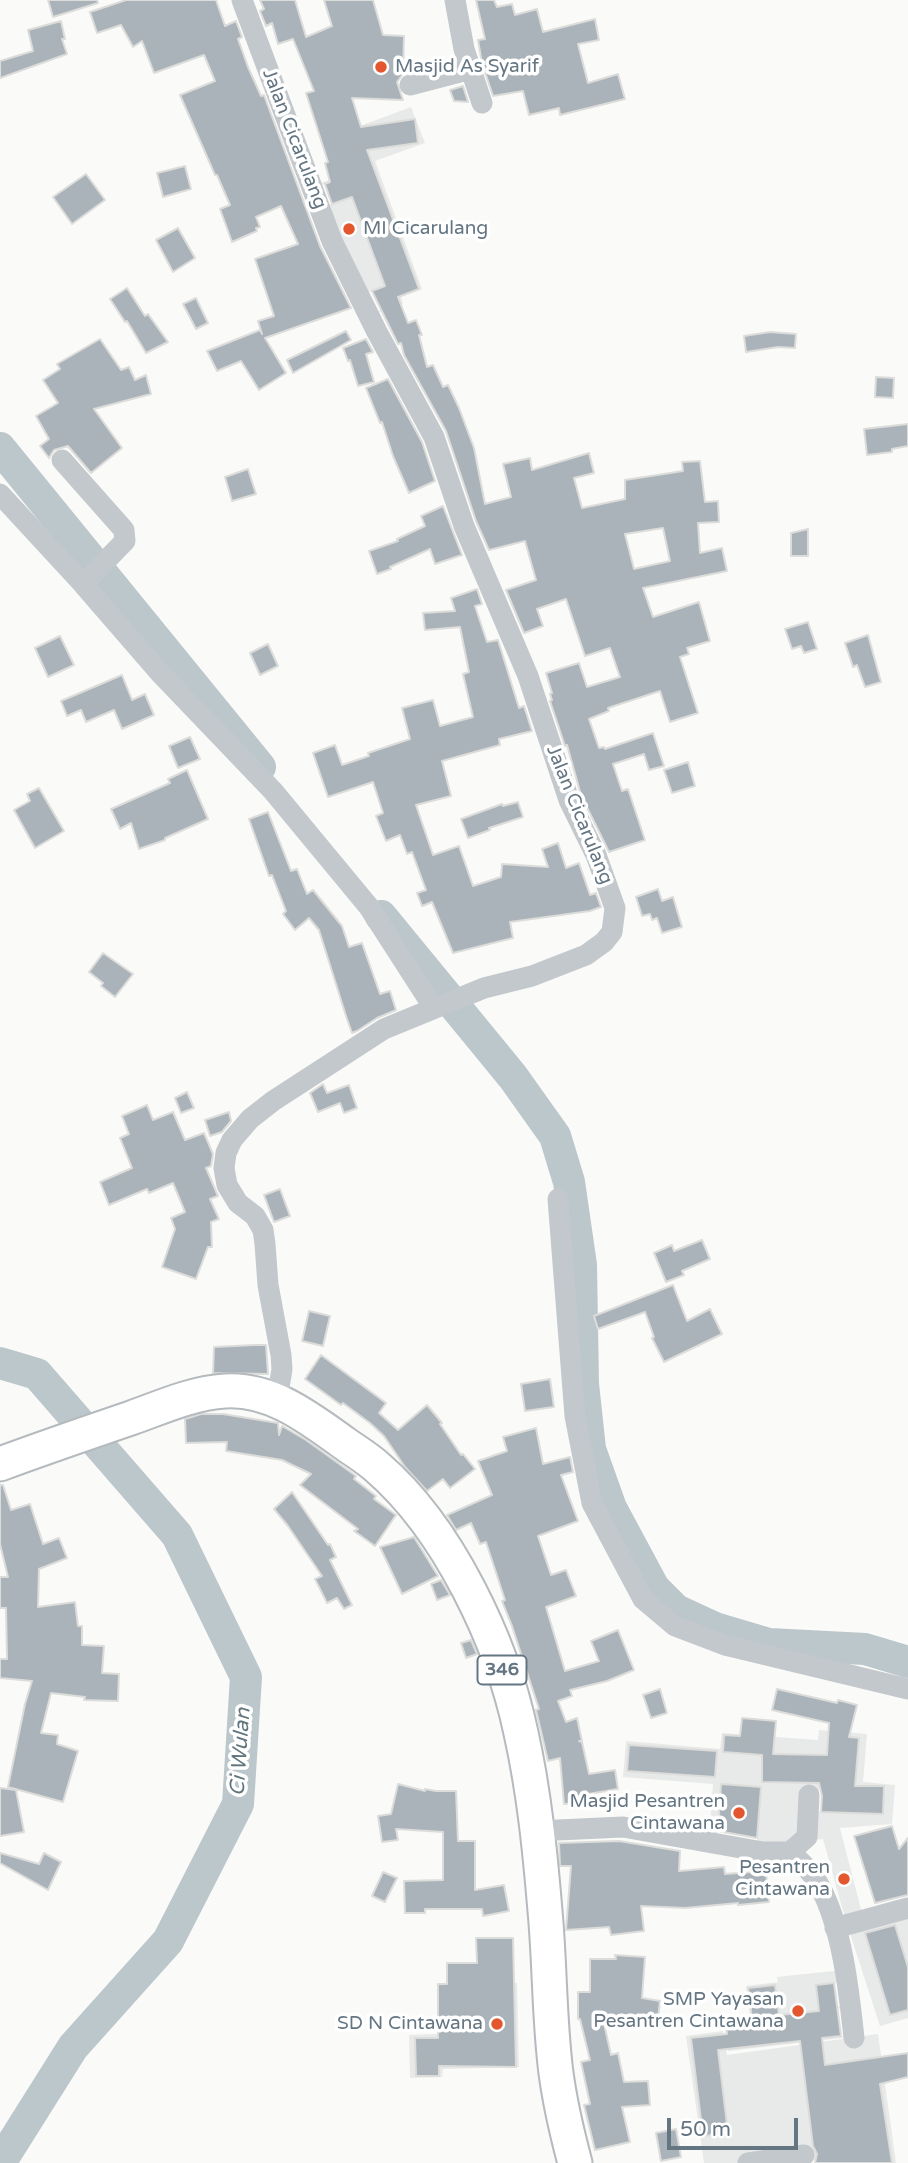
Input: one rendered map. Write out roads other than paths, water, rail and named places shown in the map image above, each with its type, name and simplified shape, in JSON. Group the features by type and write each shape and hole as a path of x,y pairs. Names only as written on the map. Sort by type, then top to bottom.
{"main road":[{"name":"346","path":"10,1461 170,1402 205,1393 247,1391 277,1400 318,1424 376,1466 416,1507 453,1562 476,1606 504,1675 521,1730 537,1830 555,2072 575,2163"}],"street":[{"name":"Jalan Cicarulang","path":"242,0 332,241 376,332 433,437 464,526 528,676 569,800 596,855 615,908 612,932 604,942 586,955 541,973 484,988 383,1029 273,1101 250,1119 232,1140 226,1153 224,1168 227,1185 237,1203 255,1216 262,1230 268,1285 281,1355 282,1368 277,1400"},
{"path":"455,0 482,103"},
{"path":"410,85 471,69"},
{"path":"62,460 124,530 125,541 89,577"},
{"path":"0,494 89,577 161,674 273,791 369,907 440,1006"},
{"path":"558,1199 575,1416 592,1503 643,1599 676,1626 725,1645 908,1689"},
{"path":"537,1830 623,1827 763,1852 790,1852 807,1837 810,1795"},
{"path":"790,1852 807,1868 820,1886 835,1928 848,1979 854,2038"},
{"path":"835,1928 908,1908"},
{"path":"748,2163 804,2155"}],"waterway":[{"path":"0,448 260,767"},
{"path":"381,916 513,1077 555,1136 569,1182 581,1265 583,1384 590,1449 611,1508 654,1588 676,1610 715,1628 769,1644 865,1649 908,1662"},
{"name":"Ci Wulan","path":"0,1363 37,1374 177,1535 246,1677 238,1804 168,1941 73,2047 0,2163"}],"place":[{"name":"Masjid As Syarif","path":"381,67"},
{"name":"MI Cicarulang","path":"349,229"},
{"name":"Masjid Pesantren Cintawana","path":"739,1813"},
{"name":"Pesantren Cintawana","path":"844,1879"},
{"name":"SMP Yayasan Pesantren Cintawana","path":"798,2011"},
{"name":"SD N Cintawana","path":"497,2024"}]}
